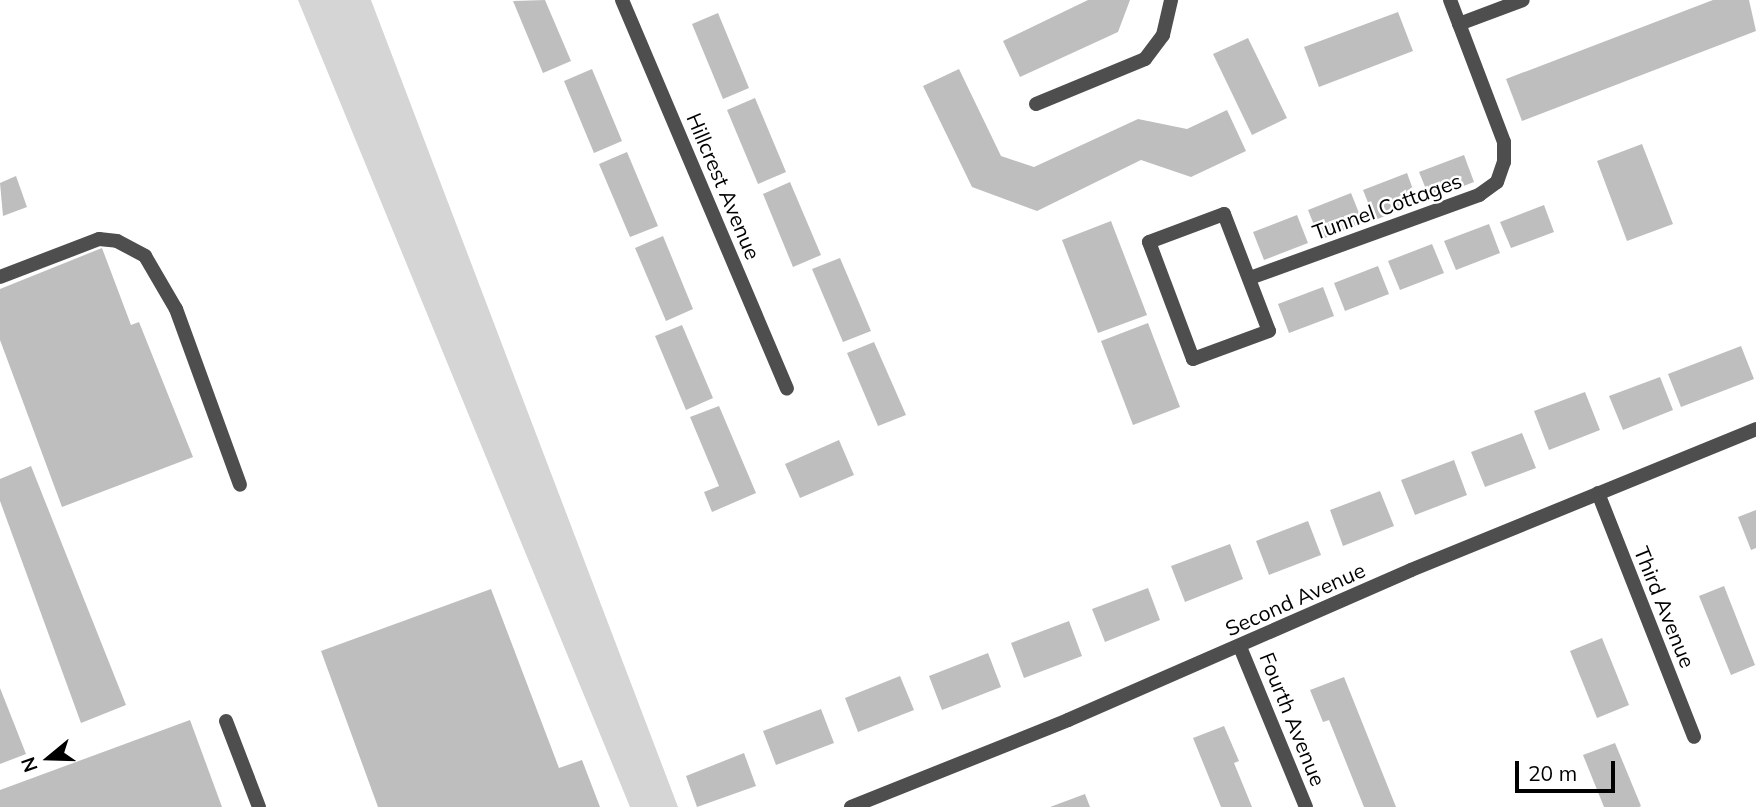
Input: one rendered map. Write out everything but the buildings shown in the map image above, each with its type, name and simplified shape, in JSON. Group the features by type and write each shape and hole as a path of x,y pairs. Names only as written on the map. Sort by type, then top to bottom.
{"street":[{"name":"Hillcrest Avenue","path":"622,0 787,388"},
{"path":"1036,104 1145,59 1163,35 1171,0"},
{"name":"Tunnel Cottages","path":"1250,278 1479,195 1497,182 1504,162 1504,142 1450,0"},
{"path":"1459,24 1523,0"},
{"path":"1224,214 1250,278 1269,331 1193,359 1149,242 1224,214"},
{"path":"0,277 99,239 117,241 145,256 176,309 240,485"},
{"name":"Second Avenue","path":"851,807 872,803 1598,493 1756,429"},
{"name":"Third Avenue","path":"1598,493 1694,737"},
{"name":"Fourth Avenue","path":"1240,647 1306,807"},
{"path":"226,721 259,807"}],"shaded area":[{"path":"298,0 371,0 678,807 630,807"}]}
